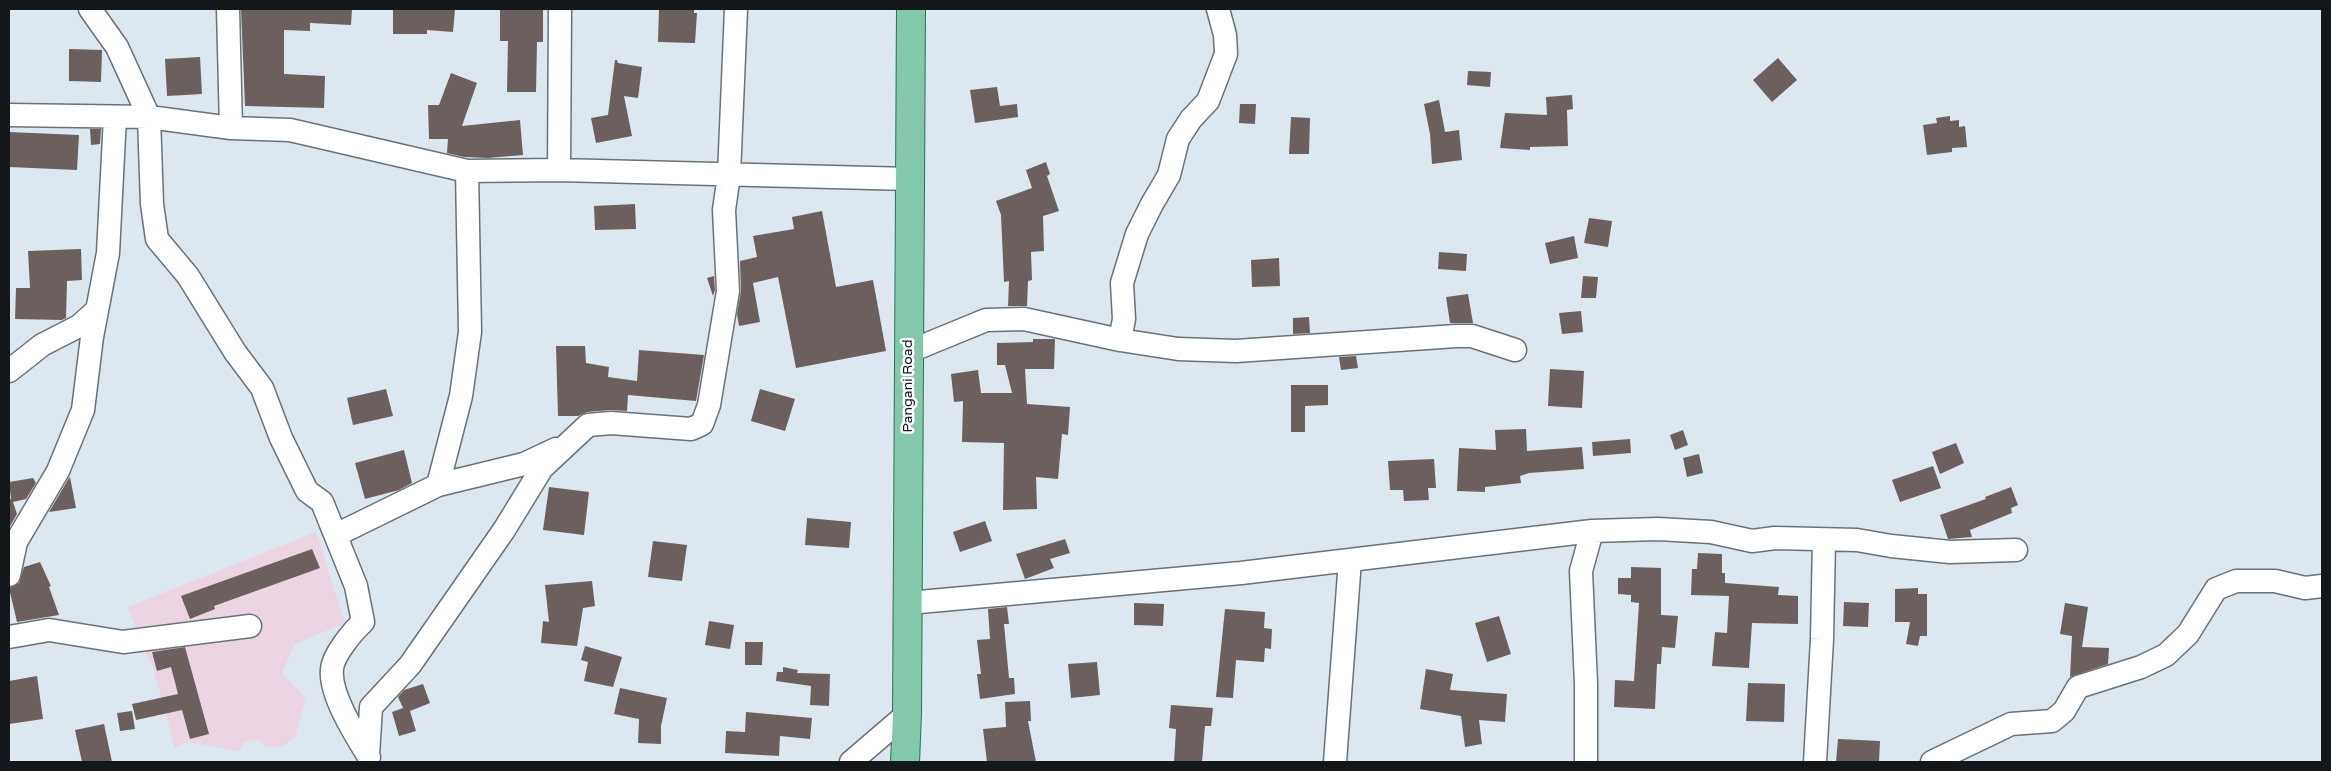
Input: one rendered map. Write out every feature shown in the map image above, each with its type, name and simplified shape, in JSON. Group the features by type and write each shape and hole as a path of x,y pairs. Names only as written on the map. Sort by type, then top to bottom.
{"main road":[{"name":"Pangani Road","path":"905,762 908,603 911,9"}],"street":[{"path":"90,9 117,47 149,117 152,204 157,239 188,276 235,352 262,388 281,438 307,491 322,502 356,586 363,622 349,634 332,669 338,701 370,759"},
{"path":"228,9 231,128"},
{"path":"559,170 560,9"},
{"path":"370,759 371,707 410,665 504,530 542,468 588,426 611,423 691,429 702,424 710,405 728,291 724,210 729,175 736,9"},
{"path":"1120,340 1124,319 1122,283 1138,234 1152,204 1169,175 1178,139 1191,119 1208,100 1226,54 1225,35 1218,9"},
{"path":"9,114 149,117 231,128 290,130 467,171 559,170 910,179"},
{"path":"9,575 16,542 58,470 83,410 97,310 108,253 114,116"},
{"path":"438,486 461,396 470,332 467,171"},
{"path":"9,371 42,345 79,326 97,310"},
{"path":"908,352 986,320 1024,319 1120,340 1178,349 1236,352 1472,336 1515,350"},
{"path":"336,535 438,486 524,464 568,443"},
{"path":"908,603 1241,573 1592,531 1658,529 1711,532 1752,541 1775,538 1857,540 1891,546 1950,552 2016,550"},
{"path":"1586,762 1586,684 1581,571 1592,531"},
{"path":"1815,762 1822,638 1824,540"},
{"path":"1335,762 1350,560"},
{"path":"1932,762 2011,724 2052,721 2064,711 2078,687 2141,667 2166,655 2188,634 2216,589 2236,581 2275,581 2305,588 2322,586"},
{"path":"9,637 49,630 123,642 250,626"},
{"path":"852,762 907,714"}],"shaded area":[{"path":"316,532 345,623 295,644 282,673 306,698 295,737 281,747 266,747 258,739 243,743 240,751 189,742 175,748 153,667 142,645 128,607"}],"building":[{"path":"241,9 352,9 351,25 310,23 310,31 284,30 284,74 325,76 324,108 245,106"},
{"path":"393,9 455,9 453,32 427,30 427,34 393,34"},
{"path":"500,9 543,9 543,42 537,42 536,92 507,92 508,41 500,41"},
{"path":"659,9 694,9 694,13 697,13 695,43 658,42"},
{"path":"69,49 102,50 101,82 69,81"},
{"path":"200,57 202,94 167,96 165,59"},
{"path":"1778,58 1797,80 1772,102 1753,80"},
{"path":"615,60 618,63 642,67 638,98 624,96 632,136 596,143 591,118 608,115"},
{"path":"1468,71 1491,72 1490,87 1467,85"},
{"path":"451,73 477,83 462,126 520,120 523,155 488,158 464,157 447,153 448,139 429,139 428,105 439,105"},
{"path":"997,87 1000,106 1017,104 1018,117 975,123 970,90"},
{"path":"1572,95 1573,109 1567,110 1568,146 1530,147 1530,150 1500,148 1505,113 1547,115 1546,97"},
{"path":"1439,100 1445,132 1459,130 1462,160 1432,164 1430,134 1424,104"},
{"path":"1240,104 1256,104 1255,124 1239,123"},
{"path":"1950,116 1950,121 1959,120 1959,127 1965,126 1967,147 1952,148 1952,152 1927,155 1923,125 1937,123 1936,118"},
{"path":"1291,117 1310,118 1309,154 1289,154"},
{"path":"90,129 101,129 100,144 91,145"},
{"path":"9,132 79,135 77,170 9,167"},
{"path":"1046,162 1050,174 1047,176 1059,211 1043,216 1044,251 1031,252 1032,280 1028,281 1027,306 1008,306 1009,281 1004,282 1001,215 996,201 1032,188 1026,170"},
{"path":"635,204 636,229 595,230 594,206"},
{"path":"822,211 836,287 873,280 886,351 796,368 778,277 753,283 760,322 739,326 737,314 741,291 740,261 757,257 753,236 794,229 792,217"},
{"path":"1589,218 1612,221 1608,247 1584,243"},
{"path":"1574,236 1578,258 1550,264 1545,243"},
{"path":"81,249 82,280 67,281 66,318 62,320 15,319 16,288 30,288 28,251"},
{"path":"1439,252 1467,254 1466,271 1438,269"},
{"path":"1279,258 1280,286 1252,287 1251,260"},
{"path":"714,276 715,290 713,296 707,278"},
{"path":"1583,276 1598,277 1596,298 1581,298"},
{"path":"1468,294 1473,323 1450,323 1446,297"},
{"path":"1581,311 1583,332 1562,334 1559,313"},
{"path":"1309,317 1310,333 1293,334 1293,318"},
{"path":"1033,339 1055,339 1054,369 1025,369 1027,404 1070,407 1068,435 1062,434 1058,479 1036,477 1037,509 1003,510 1004,443 962,442 963,401 954,402 951,374 978,370 981,393 1012,393 1005,365 997,365 997,343 1033,342"},
{"path":"556,346 585,346 586,363 609,367 608,377 637,381 639,350 704,355 696,401 628,395 627,411 610,410 587,412 578,416 558,416"},
{"path":"1356,356 1358,368 1341,370 1339,357"},
{"path":"1550,369 1584,371 1582,408 1548,406"},
{"path":"1291,385 1328,385 1328,405 1305,406 1305,432 1291,432"},
{"path":"386,389 393,416 353,425 347,398"},
{"path":"760,389 795,399 785,431 751,421"},
{"path":"1526,429 1527,451 1582,447 1584,469 1529,473 1520,476 1521,483 1485,487 1485,492 1457,491 1459,448 1496,450 1495,430"},
{"path":"1683,430 1688,445 1675,450 1670,435"},
{"path":"1630,439 1631,453 1593,456 1592,442"},
{"path":"1956,443 1964,463 1940,474 1932,452"},
{"path":"404,450 412,483 399,490 365,499 355,463"},
{"path":"1699,454 1703,473 1687,477 1683,458"},
{"path":"1434,459 1436,488 1428,488 1429,500 1404,501 1403,490 1390,490 1388,461"},
{"path":"1933,466 1941,488 1900,502 1892,480"},
{"path":"33,478 36,483 26,499 13,502 17,514 9,528 9,499 11,499 9,482"},
{"path":"69,478 76,508 49,512"},
{"path":"549,487 589,492 584,535 543,530"},
{"path":"2011,487 2018,505 2011,508 2012,513 1970,530 1972,537 1948,539 1940,515 1986,499 1985,497"},
{"path":"807,518 851,522 849,548 805,545"},
{"path":"985,521 992,541 960,552 953,532"},
{"path":"1065,539 1070,553 1050,559 1054,568 1025,579 1016,554"},
{"path":"653,541 687,545 682,581 648,577"},
{"path":"312,549 320,568 214,606 215,609 190,619 181,596"},
{"path":"1698,553 1722,554 1722,573 1725,573 1725,583 1779,587 1778,595 1798,596 1798,624 1752,623 1749,668 1712,666 1715,632 1727,633 1729,596 1691,595 1692,569 1697,569"},
{"path":"40,562 51,586 49,587 59,615 17,622 9,588 19,583 24,567"},
{"path":"1631,567 1661,568 1661,615 1678,616 1675,648 1662,647 1661,664 1657,664 1655,709 1614,707 1615,680 1634,681 1639,603 1631,602 1631,595 1618,594 1618,578 1631,578"},
{"path":"592,581 595,606 583,608 577,646 541,643 543,621 549,622 545,585"},
{"path":"1918,588 1918,594 1927,594 1927,636 1920,636 1918,646 1906,644 1910,622 1895,622 1895,589"},
{"path":"1844,602 1869,603 1868,627 1843,626"},
{"path":"1134,603 1164,604 1163,626 1134,625"},
{"path":"2065,603 2088,607 2082,647 2109,648 2108,664 2070,677 2072,636 2060,634"},
{"path":"1007,607 1009,624 1004,624 1009,678 1014,678 1015,694 980,699 977,674 981,674 977,640 990,639 988,609"},
{"path":"1225,609 1265,612 1264,628 1272,629 1271,649 1265,648 1264,662 1236,660 1233,698 1216,697"},
{"path":"1499,616 1511,654 1487,662 1475,623"},
{"path":"709,621 734,625 730,649 705,645"},
{"path":"745,642 763,642 762,665 745,665"},
{"path":"585,646 622,657 613,687 584,681 588,662 581,660"},
{"path":"185,647 209,734 190,739 182,710 136,720 132,704 178,694 171,667 157,671 152,652"},
{"path":"1097,662 1100,695 1071,698 1068,664"},
{"path":"783,667 798,670 797,673 830,674 829,706 810,705 811,686 776,681 777,672 783,672"},
{"path":"1426,669 1453,674 1450,690 1507,694 1505,722 1479,720 1482,744 1465,747 1461,716 1420,709"},
{"path":"37,676 43,719 9,724 9,681"},
{"path":"1748,683 1785,684 1784,722 1746,721"},
{"path":"423,684 430,703 410,711 416,731 399,736 392,712 403,708 398,697 404,690"},
{"path":"620,688 667,698 661,726 661,744 638,743 639,719 614,714"},
{"path":"1030,701 1031,721 1028,721 1036,762 987,762 983,729 1006,727 1005,702"},
{"path":"1171,705 1213,708 1211,726 1205,726 1202,762 1174,762 1176,729 1169,728"},
{"path":"132,711 135,729 120,731 117,713"},
{"path":"746,712 812,718 810,739 780,736 779,756 725,753 726,731 745,732"},
{"path":"104,724 112,762 82,762 75,730"},
{"path":"1838,739 1880,741 1879,762 1836,762"}]}
